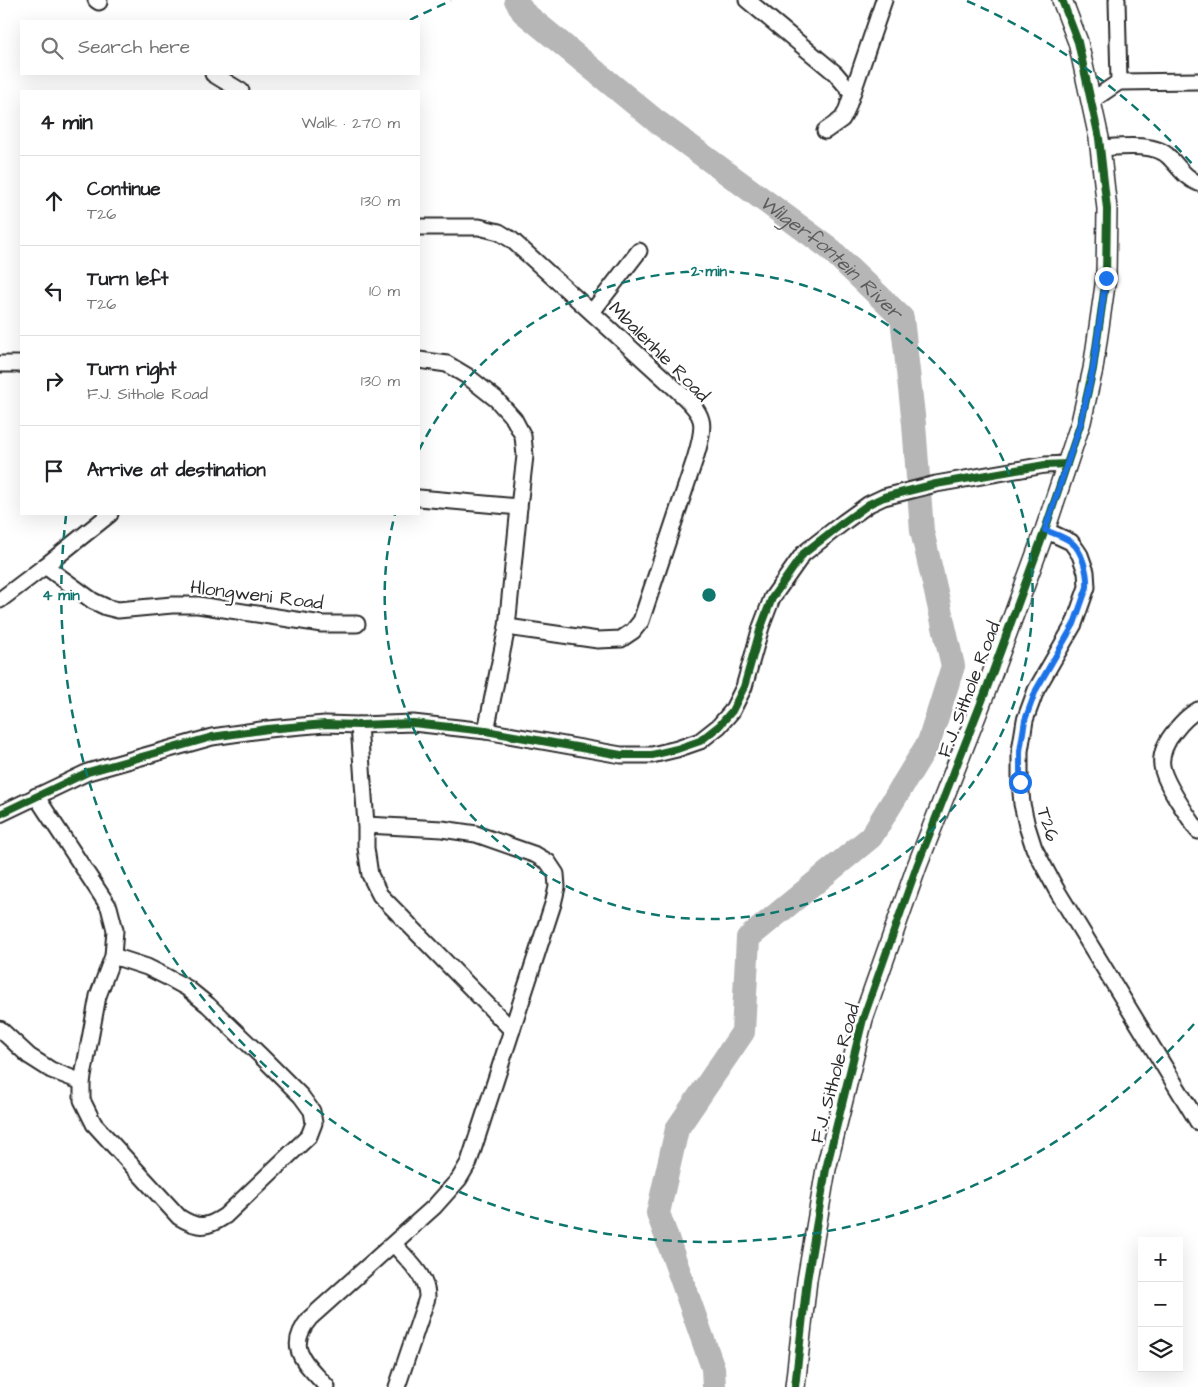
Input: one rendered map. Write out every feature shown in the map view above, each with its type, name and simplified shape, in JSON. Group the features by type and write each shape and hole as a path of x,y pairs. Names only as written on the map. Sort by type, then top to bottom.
{"street":[{"path":"747,0 836,73 852,93"},
{"path":"825,131 842,119 884,0"},
{"name":"F.J. Sithole Road","path":"795,1387 807,1280 826,1169 863,1019 917,866 1045,530 1081,422 1093,369 1106,278 1107,209 1100,148 1091,101 1078,42 1062,0"},
{"path":"1117,0 1119,82"},
{"path":"214,75 239,90"},
{"path":"1091,101 1119,82 1198,81"},
{"path":"1100,148 1127,146 1157,150 1169,156 1182,172 1192,181 1198,183"},
{"name":"Mbalenhle Road","path":"420,227 479,227 499,232 512,240 694,406 701,420 700,438 695,460 641,621 633,631 621,639 598,640 507,627"},
{"path":"592,312 639,251"},
{"path":"420,360 447,364 467,376 496,399 514,419 523,436 526,456 518,507 507,627 486,731"},
{"path":"0,364 20,364"},
{"path":"0,814 88,772 212,737 268,729 315,725 413,723 486,731 622,755 652,755 677,749 700,741 719,726 732,711 744,687 761,627 772,598 803,554 844,522 870,504 895,494 936,484 1045,465 1067,464"},
{"path":"420,498 518,507"},
{"path":"0,600 46,566 109,515"},
{"name":"T26","path":"1045,530 1071,542 1080,555 1088,580 1074,624 1036,690 1025,720 1020,751 1020,782 1027,826 1034,848 1056,889 1198,1122"},
{"name":"Hlongweni Road","path":"46,566 93,601 118,610 172,605 198,605 322,624 357,624"},
{"path":"1198,710 1180,725 1168,739 1161,766 1167,781 1198,831"},
{"path":"359,725 366,848 370,875 380,895 512,1030"},
{"path":"36,796 109,907 116,930 113,956 98,996 82,1082 82,1100 94,1124 179,1217 190,1224 201,1226 212,1224 225,1216 309,1136 314,1123 312,1111 262,1056 208,1005 187,988 147,967 113,956"},
{"path":"327,1387 303,1360 300,1353 298,1342 303,1327 310,1318 394,1244 450,1191 469,1162 554,904 557,887 556,874 548,862 536,855 476,834 442,829 366,825"},
{"path":"0,1029 29,1056 51,1070 82,1082"},
{"path":"394,1244 424,1280 428,1290 397,1387"}],"waterway":[{"name":"Wilgerfontein River","path":"516,0 523,12 656,121 829,248 902,318 914,424 922,531 953,666 929,742 871,837 748,938 743,1032 677,1129 658,1213 713,1368 714,1387"}],"cycle path":[{"path":"795,1387 807,1280 826,1169 863,1019 917,866 985,693 1045,530 1081,422 1093,369 1106,278 1107,209 1099,138 1078,42 1062,0"},
{"path":"0,814 88,772 212,737 268,729 325,724 413,723 486,731 621,755 652,755 677,749 700,741 719,726 732,711 744,687 761,627 772,598 803,554 844,522 869,504 884,497 936,484 1045,465 1067,464"}],"route":[{"path":"1020,782 1020,751 1025,720 1036,690 1074,624 1087,587 1088,580 1084,565 1071,542 1045,530 1081,422 1093,369 1106,278"}]}
